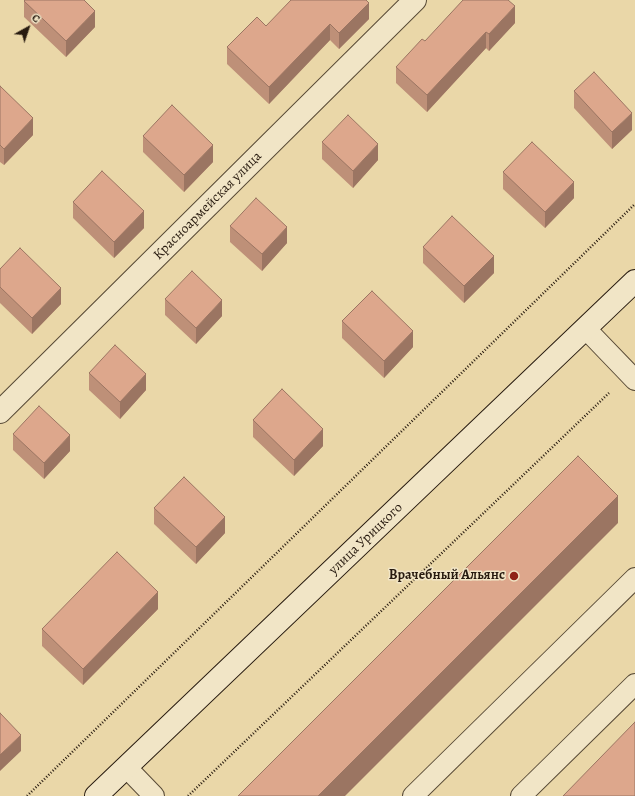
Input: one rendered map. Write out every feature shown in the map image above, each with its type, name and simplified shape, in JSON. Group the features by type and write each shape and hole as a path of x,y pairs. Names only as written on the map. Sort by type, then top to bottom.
{"street":[{"name":"Красноармейская улица","path":"0,412 415,0"},
{"name":"улица Урицкого","path":"96,796 635,281"}],"lane":[{"path":"586,328 632,376"},
{"path":"413,796 632,588"},
{"path":"521,796 635,684"},
{"path":"126,768 154,796"}],"path":[{"path":"27,796 635,204"},
{"path":"188,796 632,376"}],"building":[{"path":"84,0 95,11 66,41 24,1"},
{"path":"291,0 366,0 369,3 339,33 330,24 269,87 227,47 257,17 266,26"},
{"path":"463,0 508,0 515,6 489,34 486,32 427,95 396,67 422,39 425,41"},
{"path":"594,72 632,113 612,132 574,91"},
{"path":"0,86 33,118 4,149 0,145"},
{"path":"172,105 213,145 184,175 143,136"},
{"path":"348,115 378,144 353,171 322,142"},
{"path":"532,142 574,182 545,212 503,172"},
{"path":"102,171 144,211 114,242 73,202"},
{"path":"256,198 287,227 262,254 230,226"},
{"path":"452,216 494,256 464,286 423,247"},
{"path":"20,248 61,288 32,318 0,287 0,269"},
{"path":"192,271 222,300 196,328 165,299"},
{"path":"372,291 413,331 384,361 342,321"},
{"path":"115,345 146,374 120,402 89,373"},
{"path":"282,389 323,429 294,460 253,420"},
{"path":"39,406 70,435 44,463 13,434"},
{"path":"578,456 618,496 318,796 238,796"},
{"path":"184,477 225,517 196,547 154,508"},
{"path":"117,552 158,592 83,669 42,629"},
{"path":"0,713 21,735 0,755"},
{"path":"635,722 635,796 563,796"}],"place":[{"name":"Врачебный Альянс","path":"514,576"}]}
